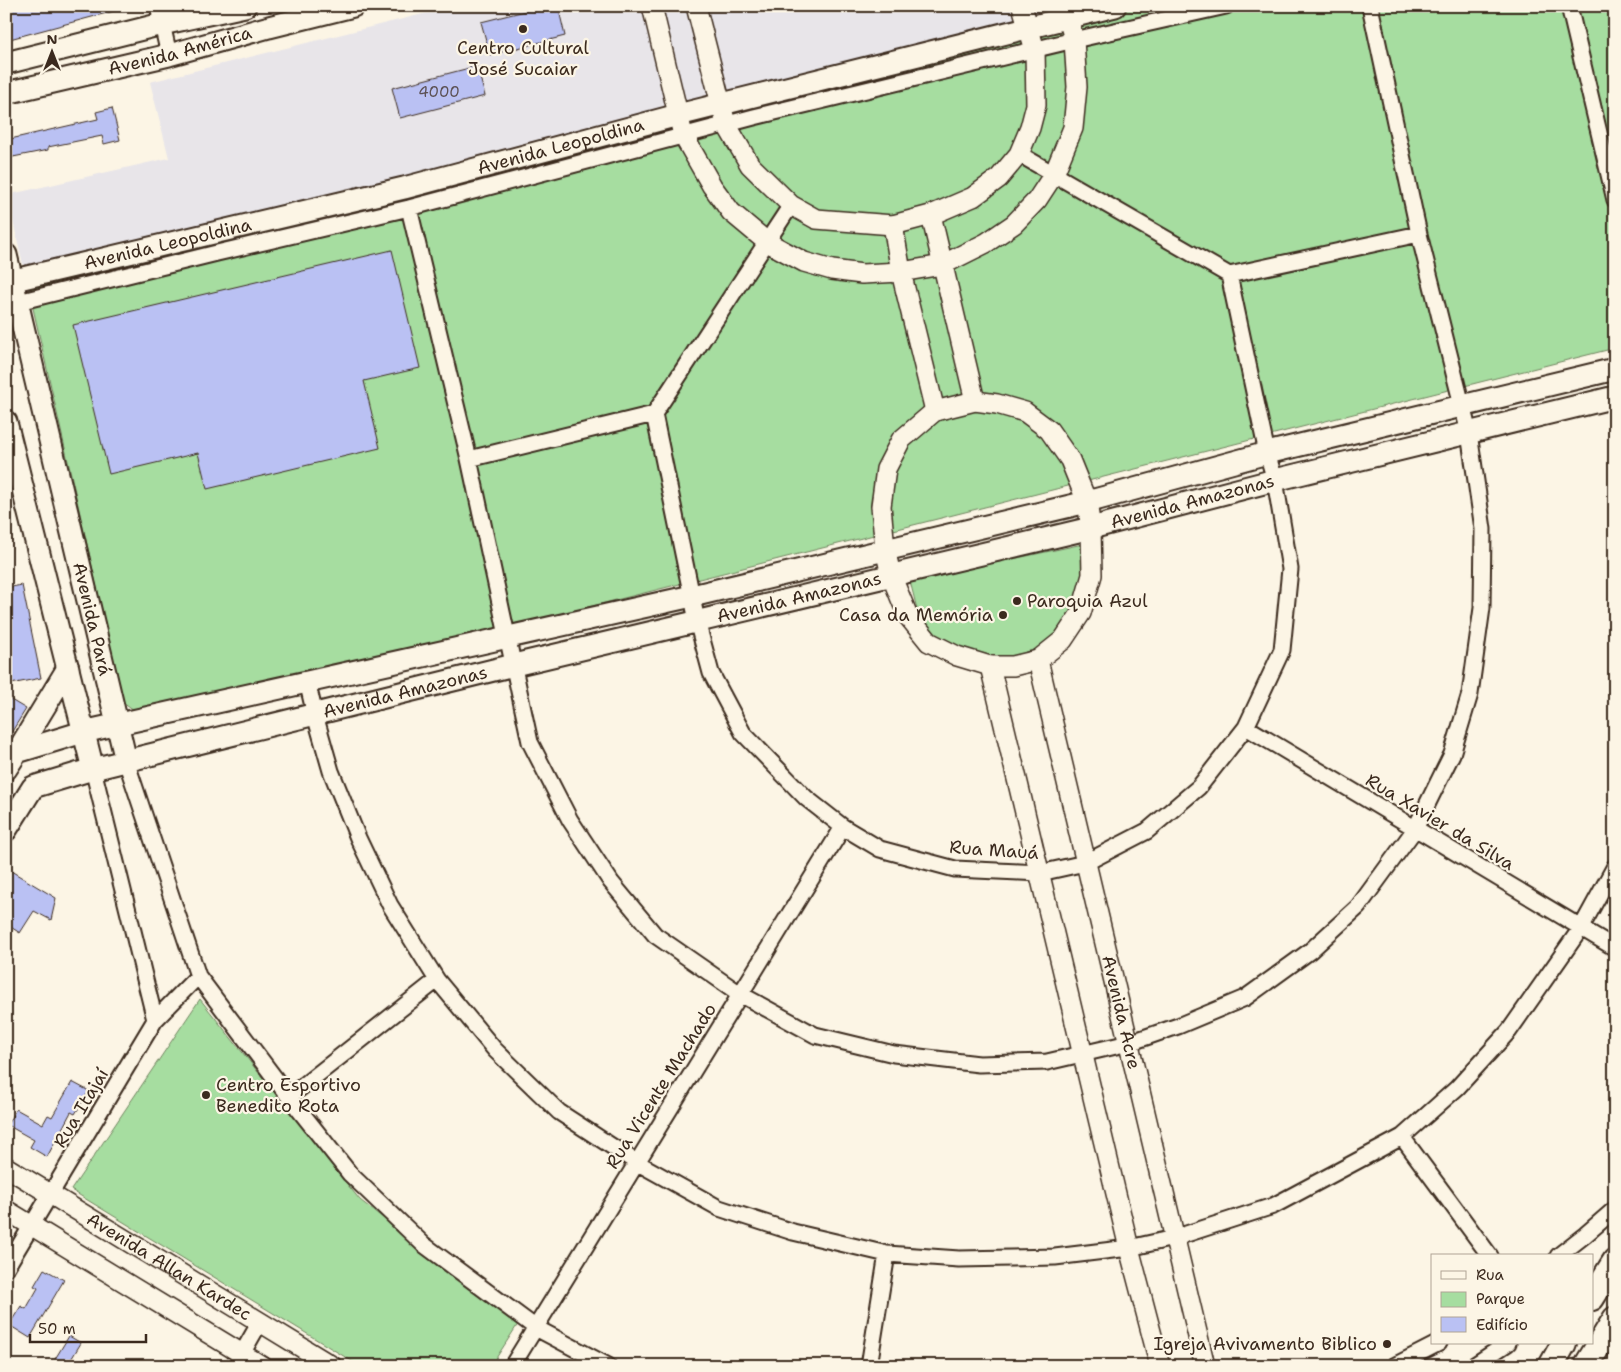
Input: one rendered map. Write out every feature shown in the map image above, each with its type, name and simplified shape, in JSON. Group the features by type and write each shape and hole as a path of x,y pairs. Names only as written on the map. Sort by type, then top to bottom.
{"main road":[{"name":"Avenida América","path":"6,64 160,15 245,6"},
{"name":"Avenida América","path":"6,93 169,55 353,6"},
{"name":"Avenida Leopoldina","path":"9,281 404,188 678,115 724,114 1028,27 1067,12 1115,6"},
{"name":"Avenida Pará","path":"6,255 12,304 126,761"},
{"name":"Avenida Amazonas","path":"12,760 83,732 692,596 1087,502 1267,453 1615,370"},
{"name":"Avenida Amazonas","path":"6,830 33,787 93,769 514,665 1091,528 1275,480 1615,397"},
{"name":"Avenida Pará","path":"6,422 93,769"},
{"path":"12,760 68,668"},
{"path":"1586,1366 1615,1319"},
{"path":"1551,1366 1563,1344"}],"street":[{"path":"652,6 683,135 712,186 731,212 767,242 804,262 832,270 862,274 901,272 942,265 986,243 1014,224 1036,200 1054,174 1073,128 1077,87 1074,40 1067,12"},
{"path":"696,6 724,114 750,165 791,205 816,219 893,225 931,215 973,197 999,178 1019,154 1030,128 1036,105 1035,50 1022,6"},
{"path":"12,304 408,208 683,135 724,114 1035,50 1226,6"},
{"path":"408,208 469,459 530,742 570,820 610,882 655,936 740,994 815,1035 894,1054 979,1064 1047,1062 1129,1043 1178,1026 1245,998 1310,951 1358,907 1415,829 1454,745 1470,694 1482,608 1483,529 1469,433 1419,234 1370,6"},
{"path":"1569,6 1615,200"},
{"path":"160,15 169,55"},
{"path":"1019,154 1229,275 1419,234"},
{"path":"469,459 654,414 791,205"},
{"path":"931,215 975,401"},
{"path":"893,225 901,272 935,411"},
{"name":"Rua Mauá","path":"654,414 697,622 711,673 743,733 806,798 843,828 880,849 956,869 1040,873 1084,863 1147,831 1199,787 1246,727 1282,650 1290,569 1275,480 1267,453 1229,275"},
{"path":"975,401 997,404 1025,412 1049,430 1070,460 1087,502 1091,528 1092,575 1081,613 1063,640 1038,660 1013,666 990,666 957,656 929,642 908,616 891,575 885,549 881,506 886,469 901,440 935,411 975,401"},
{"name":"Avenida Acre","path":"1038,660 1084,863 1129,1043 1204,1366"},
{"path":"990,666 1129,1248 1160,1366"},
{"path":"307,681 331,771 358,838 390,905 437,980 494,1050 558,1112 636,1162 718,1208 793,1232 888,1254 959,1259 1046,1258 1129,1248 1174,1238 1273,1206 1402,1137 1457,1088 1509,1031 1581,928 1615,866"},
{"name":"Rua Xavier da Silva","path":"1246,727 1615,948"},
{"name":"Avenida Pará","path":"126,761 198,976 350,1174 423,1244 536,1328 608,1366"},
{"name":"Avenida Pará","path":"93,769 156,1020"},
{"name":"Rua Vicente Machado","path":"512,1366 843,828"},
{"name":"Rua Itajaí","path":"6,1268 156,1020 198,976"},
{"path":"289,1097 437,980"},
{"path":"1402,1137 1489,1254"},
{"name":"Avenida Allan Kardec","path":"6,1167 332,1366"},
{"path":"1560,1254 1615,1209"},
{"name":"Avenida Allan Kardec","path":"6,1210 32,1225 238,1360 262,1366"},
{"path":"870,1366 888,1254"},
{"path":"238,1360 260,1322"},
{"path":"1394,1366 1437,1344"},
{"path":"1473,1366 1506,1344"}],"shaded area":[{"path":"455,6 1121,6 25,273 7,195 169,158 150,82"}],"green space":[{"path":"1121,6 1615,6 1615,348 307,678 134,710 123,702 25,273"},
{"path":"1083,544 1085,570 1075,608 1058,635 1033,653 990,660 933,637 918,613 910,581"},
{"name":"Centro Esportivo Benedito Rota","path":"200,999 336,1170 345,1175 343,1179 360,1200 518,1324 491,1366 360,1366 71,1190"}],"building":[{"path":"6,6 117,6 118,10 6,40"},
{"name":"Centro Cultural José Sucaiar","path":"545,6 558,6 565,36 490,55 481,22"},
{"path":"477,66 485,96 400,118 392,88"},
{"path":"112,108 120,140 104,144 102,136 48,147 48,150 8,158 6,140 98,119 96,112"},
{"path":"392,250 420,368 364,381 380,448 207,489 198,453 109,474 73,325"},
{"path":"22,585 41,678 6,685 6,647 9,646 6,633 6,588"},
{"path":"6,697 26,709 6,741"},
{"path":"11,871 56,898 51,920 34,911 20,933 6,924 6,878"},
{"path":"72,1082 89,1091 75,1114 71,1112 47,1157 30,1147 34,1140 7,1125 16,1109 43,1124 48,1115 52,1117"},
{"path":"44,1269 64,1280 30,1338 9,1325 21,1306 26,1309 38,1288 34,1286"},
{"path":"69,1336 81,1343 67,1366 55,1359"}],"place":[{"name":"Centro Cultural José Sucaiar","path":"523,29"},
{"name":"Paroquia Azul","path":"1017,601"},
{"name":"Casa da Memória","path":"1003,615"},
{"name":"Centro Esportivo Benedito Rota","path":"206,1095"},
{"name":"Igreja Avivamento Biblico","path":"1387,1344"}]}
